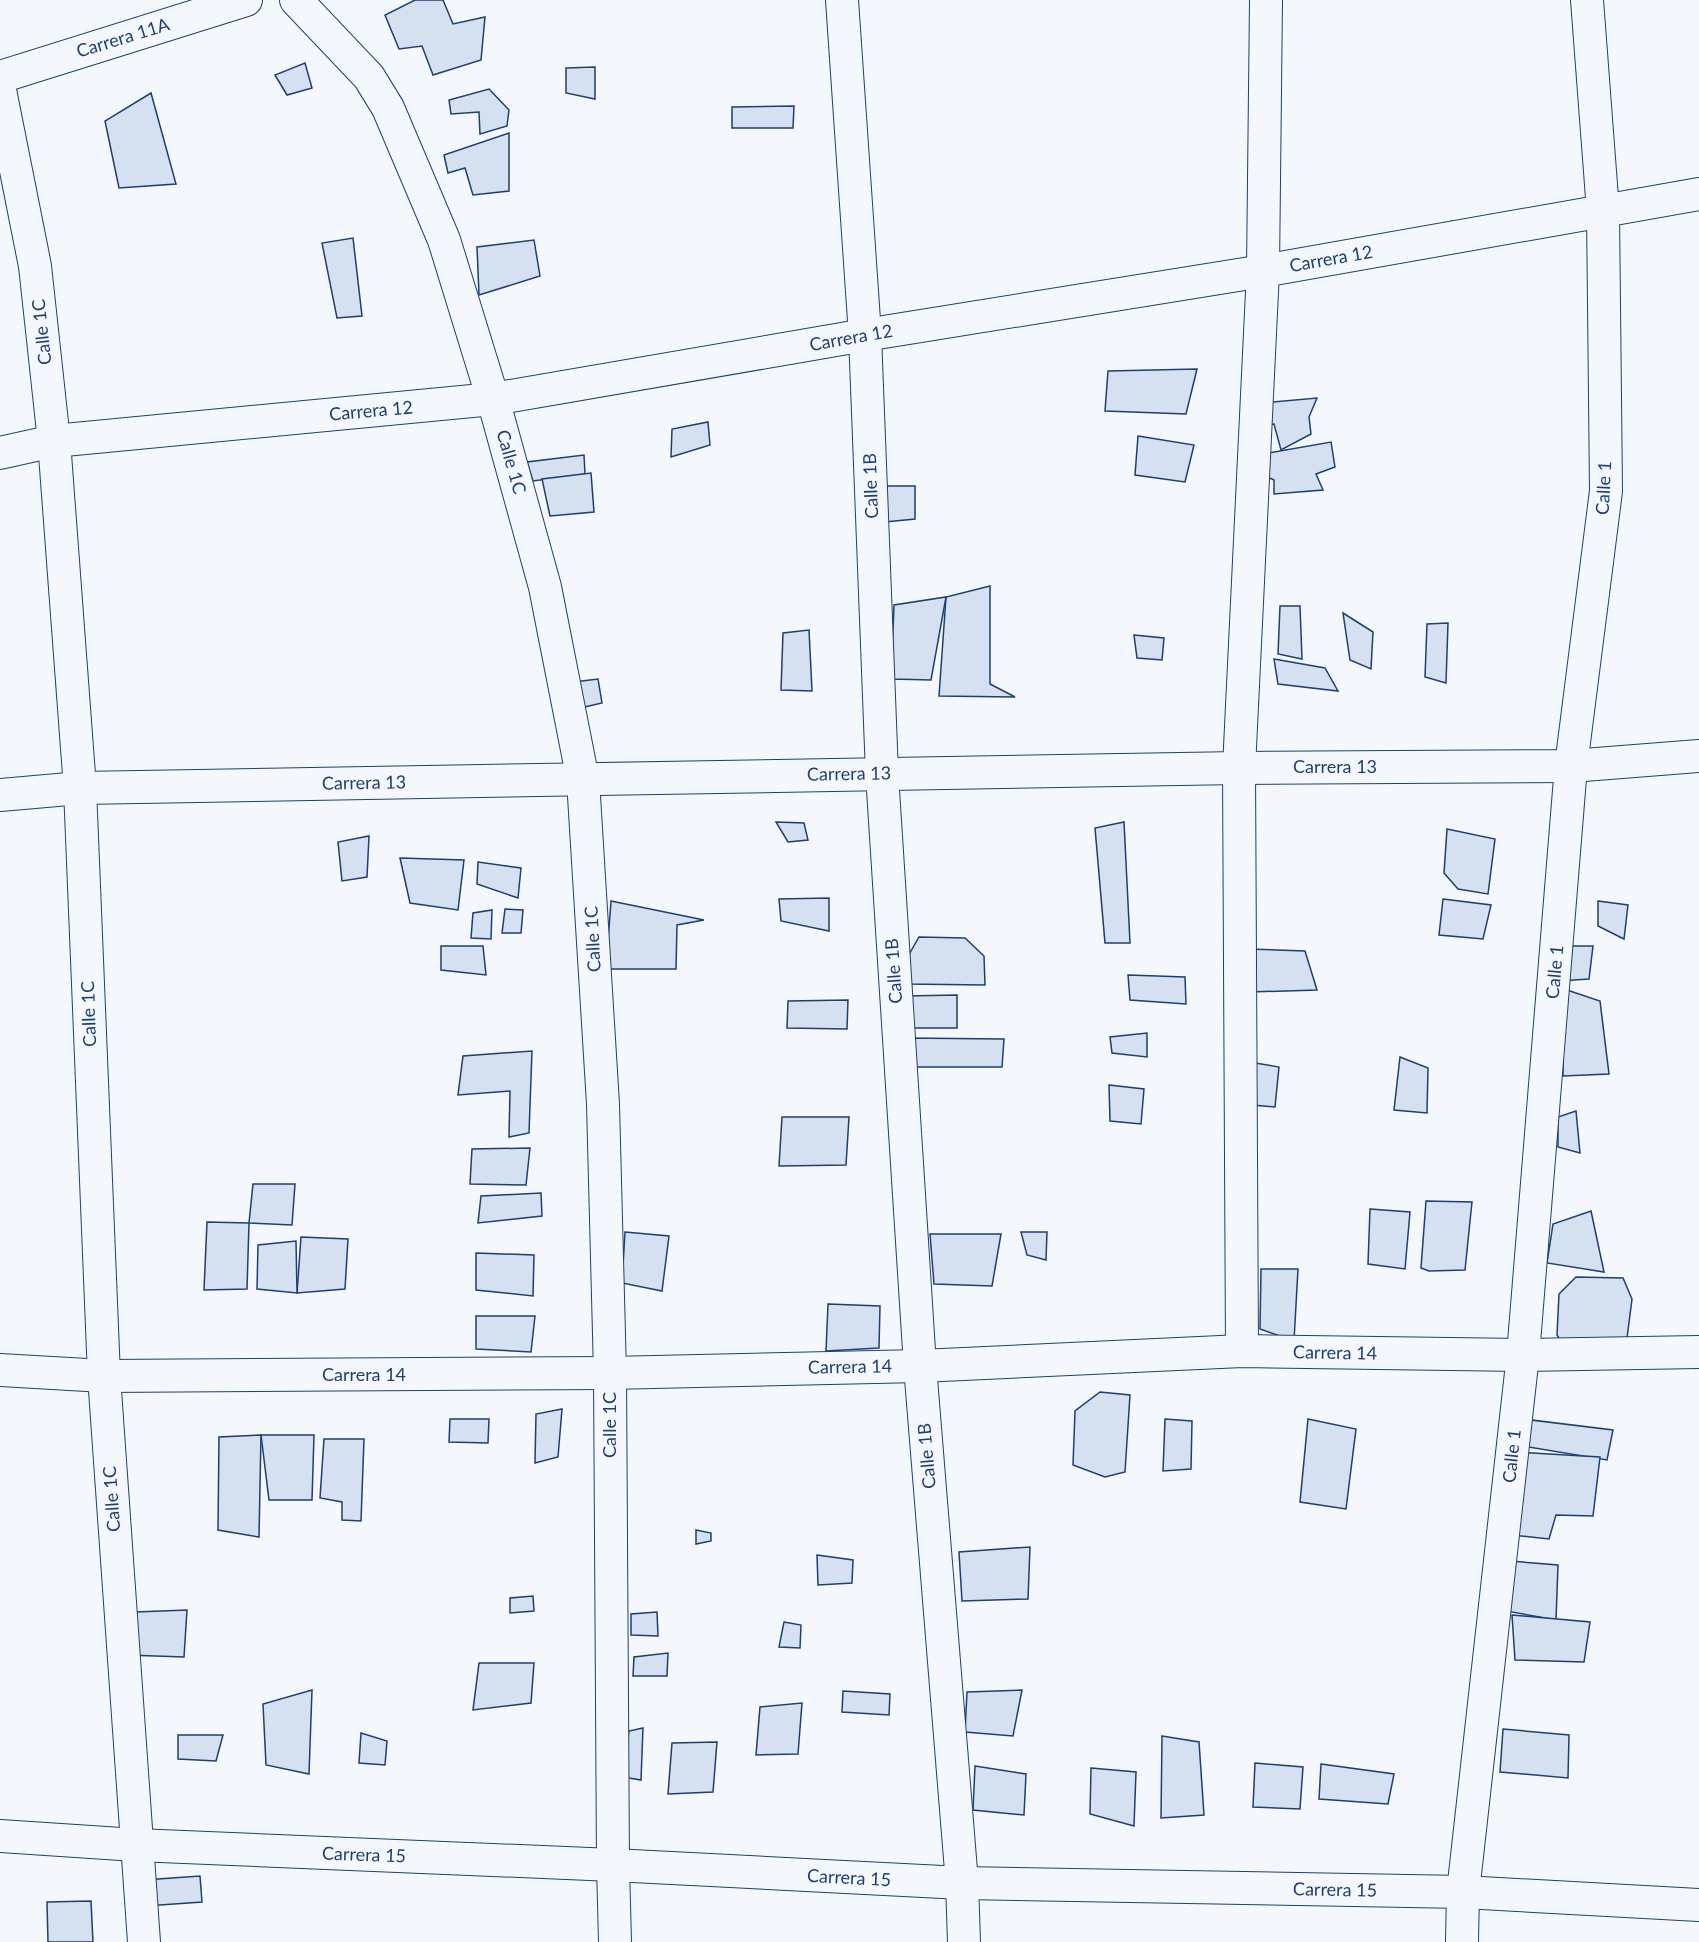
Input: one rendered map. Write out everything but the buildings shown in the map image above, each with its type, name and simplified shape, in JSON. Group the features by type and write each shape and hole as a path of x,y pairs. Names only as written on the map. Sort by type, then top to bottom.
{"street":[{"name":"Carrera 11A","path":"0,77 246,0"},
{"name":"Calle 1C","path":"296,0 369,77 388,108 444,240 493,399 545,587 583,780 603,1104 610,1373 615,1942"},
{"name":"Calle 1B","path":"842,0 865,335 882,774 920,1366 962,1883 964,1942"},
{"path":"1242,1351 1239,768 1263,271 1266,0"},
{"name":"Calle 1","path":"1462,1942 1463,1892 1523,1355 1571,766 1606,491 1603,211 1587,0"},
{"name":"Calle 1C","path":"0,90 35,266 54,441 80,788 104,1377 144,1942"},
{"name":"Carrera 12","path":"0,453 54,441 493,399 865,335 1263,271 1699,194"},
{"name":"Carrera 13","path":"0,795 80,788 1239,768 1571,766 1699,756"},
{"name":"Carrera 14","path":"0,1370 104,1377 610,1373 920,1366 1242,1351 1523,1355 1699,1352"},
{"name":"Carrera 15","path":"0,1836 136,1845 613,1865 962,1883 1463,1892 1699,1905"}]}
